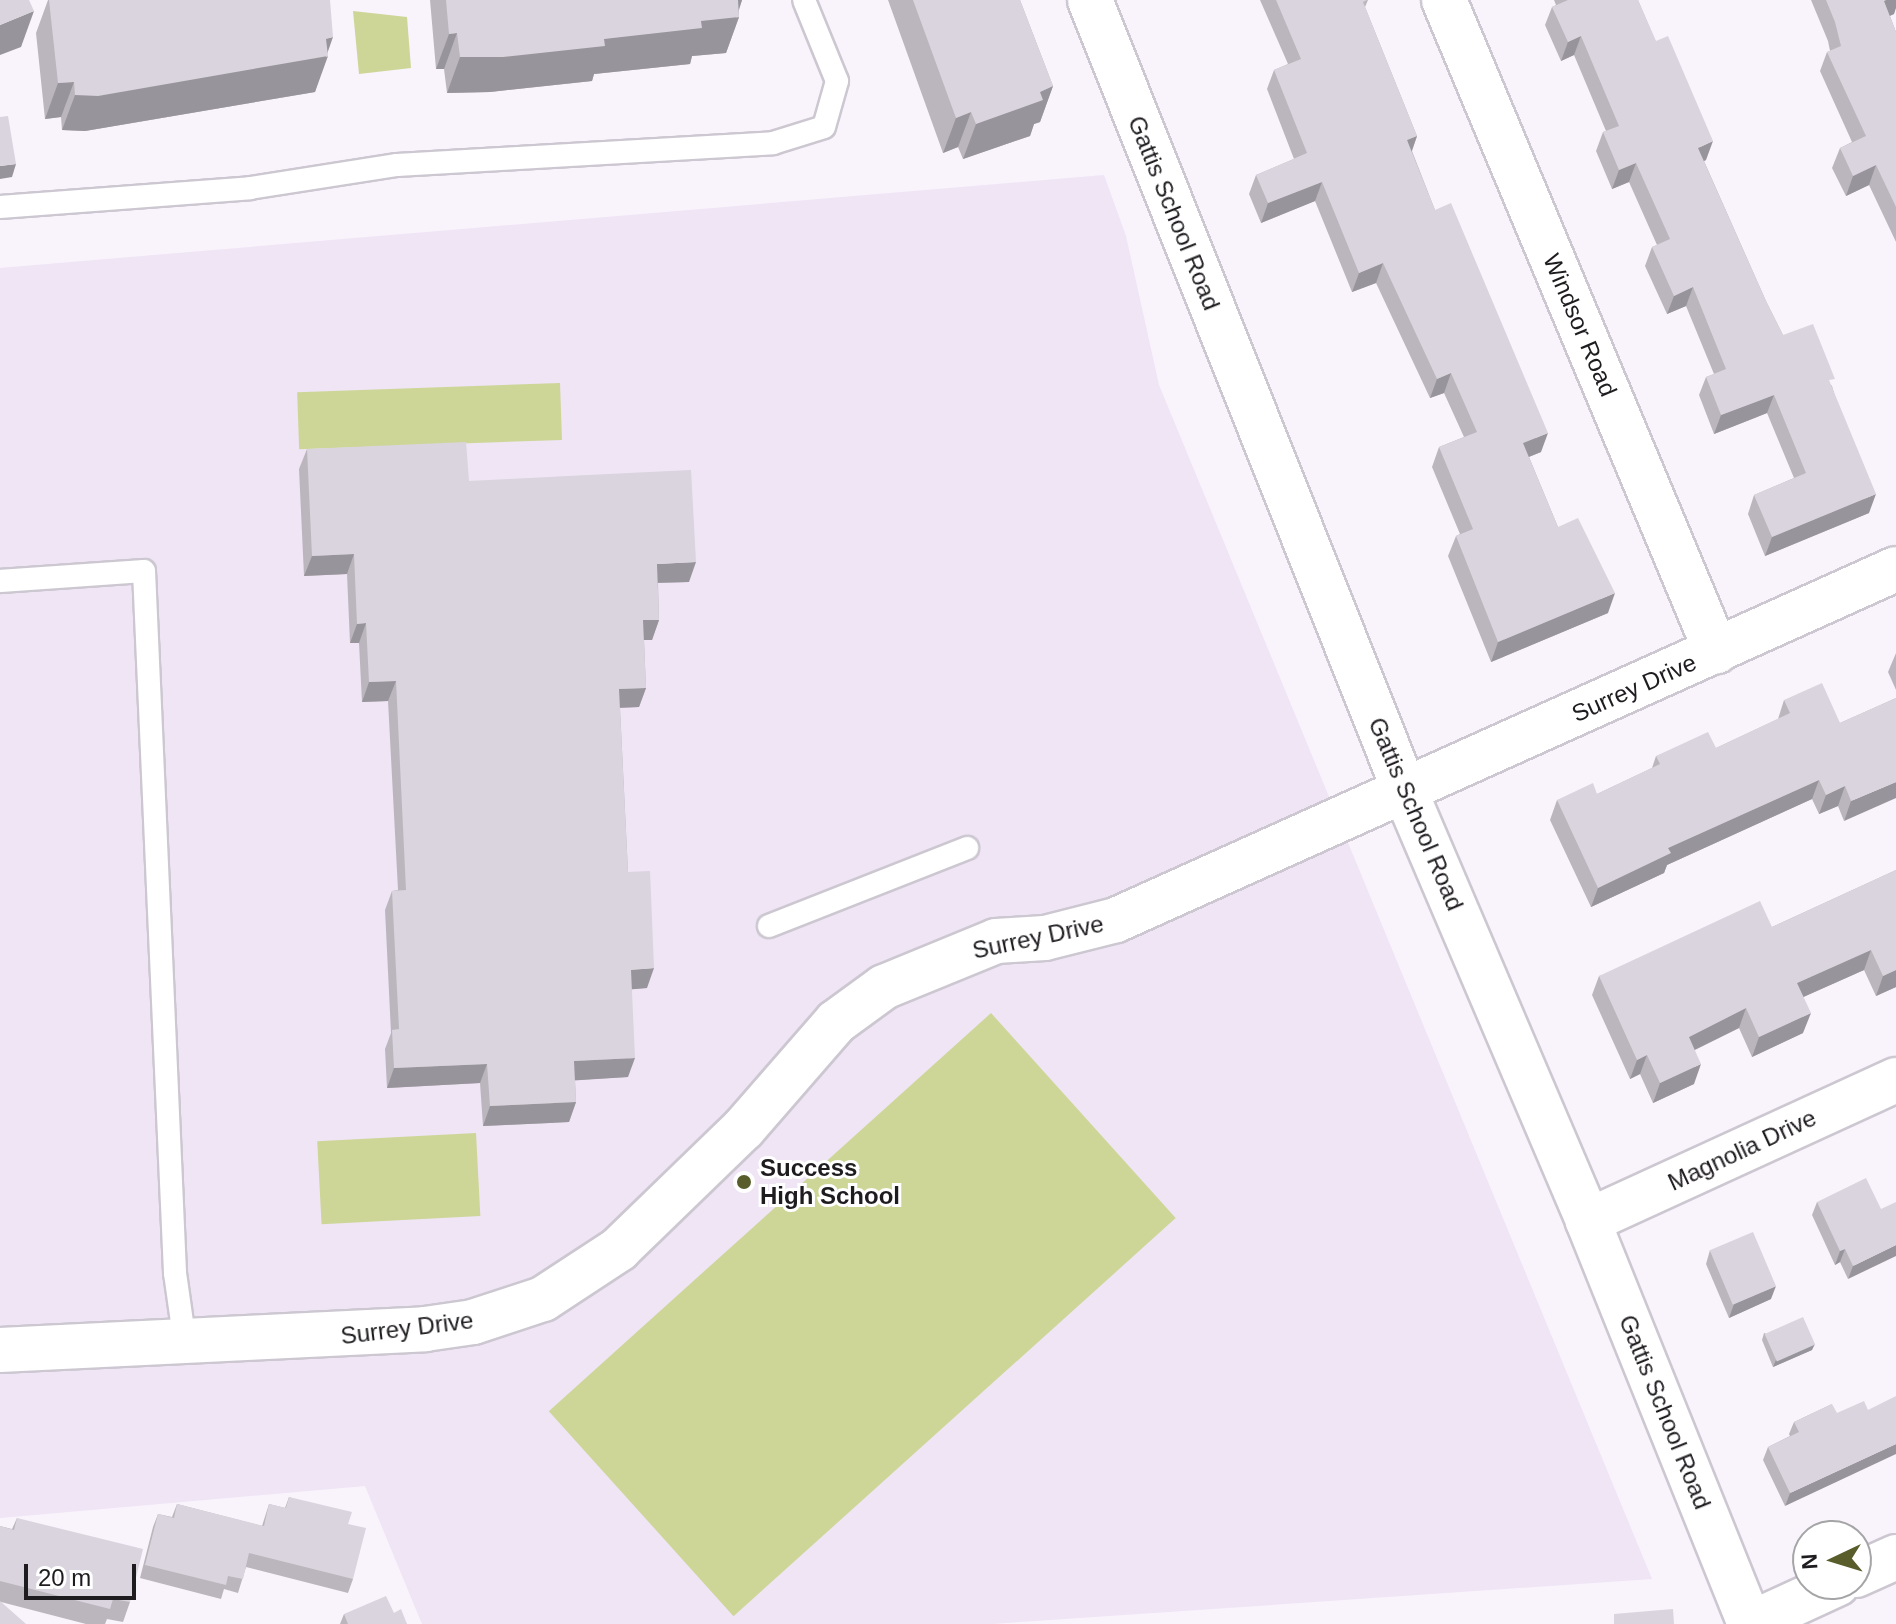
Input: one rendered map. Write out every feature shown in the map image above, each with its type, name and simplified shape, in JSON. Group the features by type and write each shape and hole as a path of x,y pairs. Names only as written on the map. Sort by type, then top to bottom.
{"street":[{"name":"Gattis School Road","path":"1090,0 1405,791 1588,1221 1750,1624"},
{"name":"Windsor Road","path":"1444,0 1716,651"},
{"name":"Surrey Drive","path":"0,1350 425,1329 473,1322 543,1299 619,1249 743,1129 836,1022 884,987 996,941 1045,938 1116,920 1896,569"},
{"name":"Magnolia Drive","path":"1588,1221 1896,1080"},
{"path":"1872,1568 1896,1557"},
{"path":"1750,1624 1802,1600"}],"lane":[{"path":"0,207 250,188 397,165 773,143 824,127 837,81 804,0"},
{"path":"0,581 144,571 175,1273 185,1343"},
{"path":"769,926 967,848"}],"shaded area":[{"name":"Success High School","path":"1104,175 1126,236 1159,385 1652,1579 992,1624 422,1624 365,1486 0,1518 0,268"}],"green space":[{"path":"353,11 407,17 411,68 359,74"},
{"path":"560,383 562,440 299,449 297,392"},
{"path":"991,1013 1176,1218 734,1616 549,1411"},
{"path":"476,1133 480,1216 322,1224 317,1141"}],"building":[{"path":"0,0 29,0 34,11 0,25"},
{"path":"49,0 330,0 333,37 326,39 328,56 98,96 75,95 74,82 58,83"},
{"path":"446,0 738,0 739,17 701,21 702,28 604,39 605,46 503,57 460,57 457,33 449,34"},
{"path":"913,0 1020,0 1053,86 1040,92 1043,100 976,124 971,112 956,118"},
{"path":"1276,0 1367,0 1363,2 1417,136 1407,140 1435,210 1451,203 1548,433 1523,443 1558,527 1578,518 1615,593 1498,642 1456,536 1473,529 1439,447 1477,432 1451,373 1437,379 1383,263 1359,273 1322,182 1268,203 1256,175 1307,153 1274,70 1301,59"},
{"path":"1568,0 1638,0 1656,41 1668,36 1713,141 1698,148 1766,301 1783,335 1813,324 1835,379 1829,380 1876,494 1772,537 1754,495 1806,473 1774,395 1721,415 1706,377 1726,369 1693,287 1674,296 1652,247 1670,239 1636,163 1619,170 1603,132 1619,126 1581,36 1568,42 1552,7"},
{"path":"1826,0 1886,0 1896,32 1896,207 1876,165 1853,176 1840,148 1866,136 1827,52 1841,46"},
{"path":"8,116 16,164 0,166 0,117"},
{"path":"466,442 469,481 691,470 696,562 657,564 659,620 643,620 646,688 619,689 628,872 650,871 654,968 631,970 635,1058 574,1061 576,1102 490,1106 487,1064 394,1068 392,1030 399,1029 392,891 406,890 396,681 369,682 366,623 357,624 354,554 312,556 307,449"},
{"path":"1822,683 1840,723 1896,698 1896,782 1851,801 1845,786 1826,795 1819,780 1668,848 1671,853 1598,888 1557,800 1593,783 1597,794 1660,764 1656,756 1708,732 1716,748 1790,713 1784,700"},
{"path":"1896,870 1896,970 1883,976 1871,950 1797,983 1811,1013 1759,1037 1746,1008 1689,1037 1701,1064 1660,1083 1647,1055 1637,1060 1599,976 1760,901 1772,927"},
{"path":"1866,1178 1881,1209 1896,1202 1896,1245 1853,1266 1845,1249 1840,1251 1817,1202"},
{"path":"1753,1232 1776,1286 1733,1305 1710,1250"},
{"path":"1803,1317 1815,1344 1777,1361 1765,1334"},
{"path":"1896,1396 1896,1444 1790,1493 1768,1447 1799,1432 1794,1422 1832,1404 1837,1413 1864,1401 1868,1410"},
{"path":"289,1497 352,1512 348,1524 366,1528 353,1579 249,1553 243,1579 228,1576 226,1585 145,1565 158,1514 174,1518 177,1504 264,1526 269,1504 286,1508"},
{"path":"17,1518 143,1549 130,1602 113,1599 110,1609 0,1581 0,1526 14,1530"},
{"path":"386,1596 394,1613 401,1609 407,1624 348,1624 344,1614"},
{"path":"0,1601 26,1624 0,1624"},
{"path":"1673,1609 1674,1624 1614,1624 1614,1614"}],"place":[{"name":"Success High School","path":"744,1182"}]}
